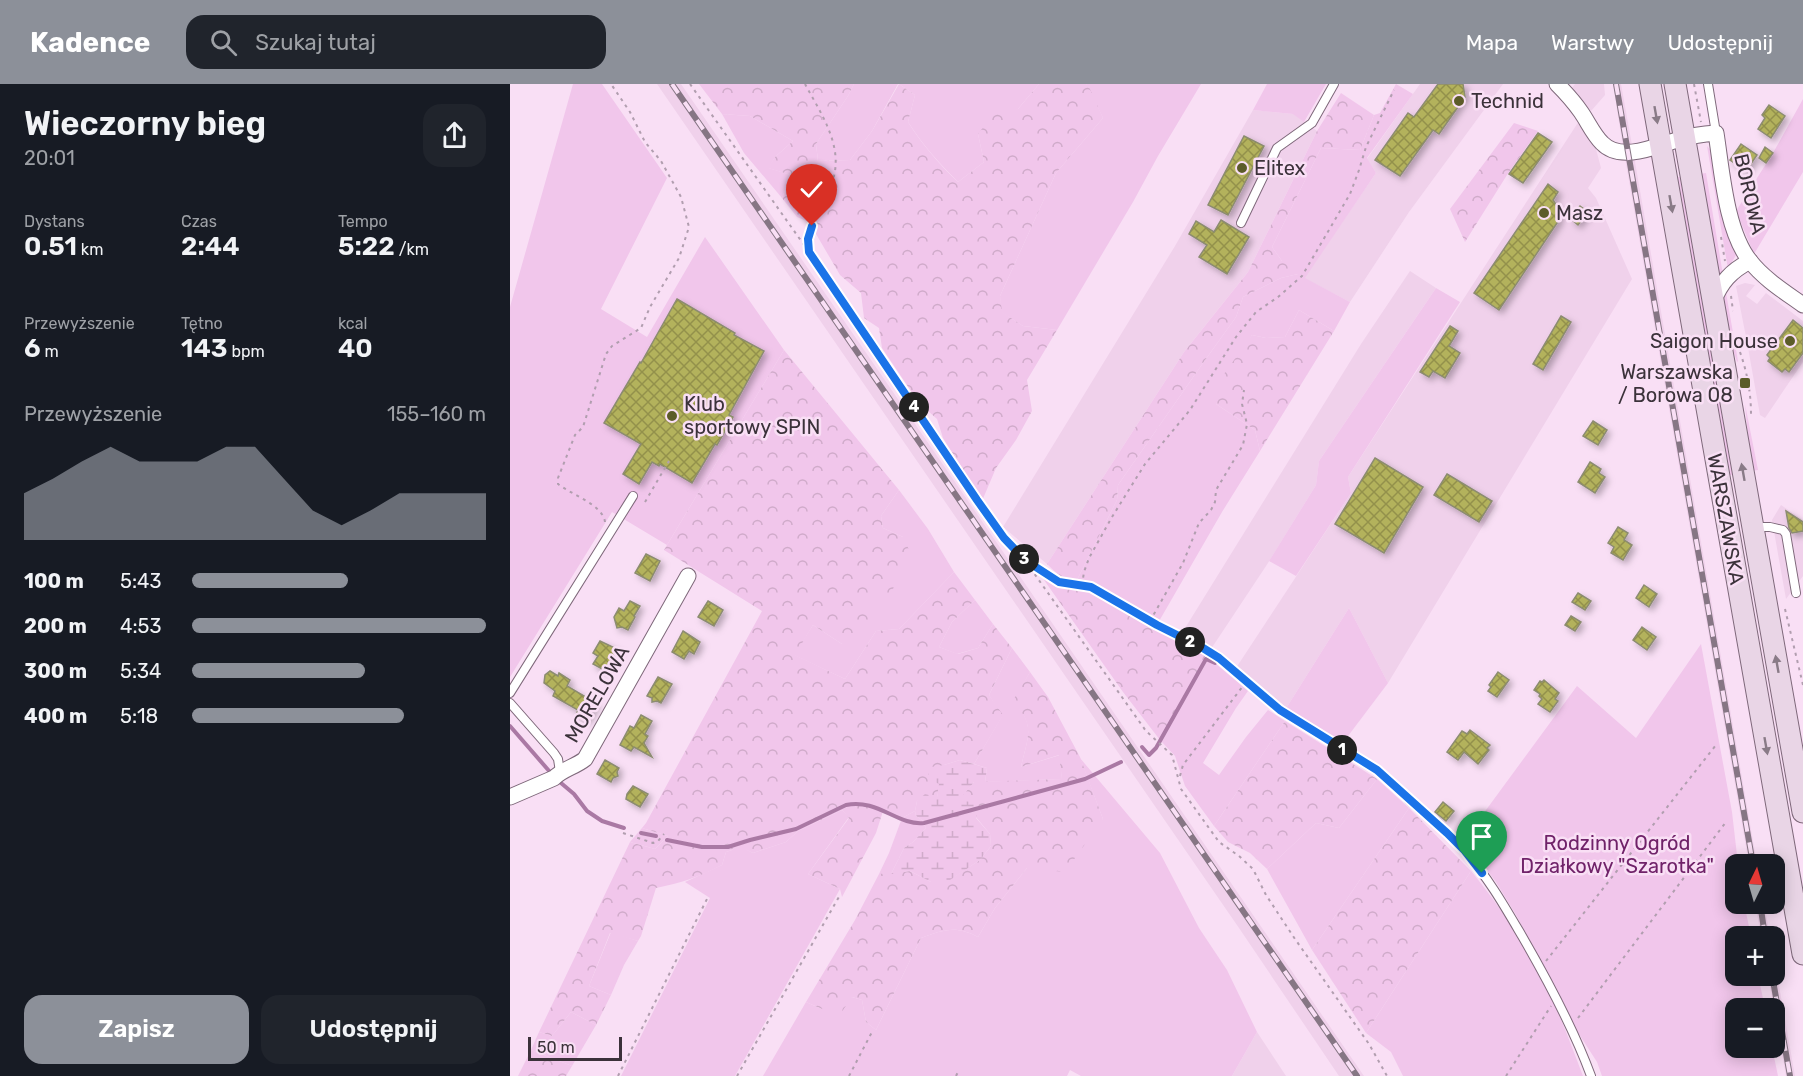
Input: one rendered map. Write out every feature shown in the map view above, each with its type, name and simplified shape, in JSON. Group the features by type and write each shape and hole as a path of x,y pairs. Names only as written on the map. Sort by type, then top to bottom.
{"main road":[{"name":"WARSZAWSKA","path":"1650,84 1802,929 1803,954"},
{"name":"WARSZAWSKA","path":"1675,84 1701,132 1753,527 1803,812"}],"street":[{"path":"1557,84 1569,96 1598,139 1609,149 1620,153 1661,146 1701,132"},
{"name":"BOROWA","path":"1701,132 1742,249 1750,261 1771,281 1803,305"},
{"path":"1722,299 1719,288 1728,276 1750,261"},
{"name":"MORELOWA","path":"510,797 554,778 560,772 576,766 585,759 688,576"}],"lane":[{"path":"1241,223 1276,148 1312,123 1334,84"},
{"path":"1701,132 1708,84"},
{"path":"510,693 633,496"},
{"path":"1753,527 1783,530 1786,534 1796,592"},
{"path":"510,702 554,753 558,759 560,772"},
{"path":"1408,799 1465,851 1510,915 1541,968 1580,1044 1591,1076"}],"path":[{"path":"607,537 604,515 595,506 562,488 558,484 558,478 575,435 583,427 606,354 612,346 641,328 650,307 679,258 688,227 681,197 661,160 645,142 630,112 611,84"},
{"path":"690,84 809,252 1004,538 1025,560 1146,731 1172,755 1182,789 1219,842 1253,869 1266,895 1294,939 1369,1044 1387,1076"},
{"path":"805,84 830,130 836,159 834,177 808,239 809,252"},
{"path":"1694,84 1701,132"},
{"path":"1082,585 1083,572 1089,558 1145,464 1190,410 1236,337 1256,312 1302,276 1350,194 1366,147 1394,90"},
{"path":"1722,299 1734,317"},
{"path":"1739,349 1744,362 1751,417"},
{"path":"1150,621 1183,563 1199,523 1211,510 1215,502 1216,490 1243,445 1247,424 1242,404 1244,390"},
{"path":"645,502 669,461"},
{"path":"1025,560 1059,582 1091,587 1219,658 1280,710 1377,770 1408,799"},
{"path":"1785,606 1803,685"},
{"path":"1179,779 1183,765 1246,682"},
{"path":"1541,968 1716,745"},
{"path":"1571,1028 1726,822"},
{"path":"623,833 653,843 664,834"},
{"path":"737,1076 840,895"},
{"path":"618,1076 708,897"},
{"path":"1506,1076 1546,1011 1557,999"},
{"path":"849,1076 873,1030"}],"shaded area":[{"path":"657,84 681,84 1364,1076 1339,1076"},
{"path":"1420,84 1503,84 1409,212 1350,302 1304,278 1376,173 1367,159"},
{"path":"1575,84 1604,84 1605,95 1591,111 1572,88"},
{"path":"1613,84 1621,84 1632,145 1623,147"},
{"path":"1253,110 1294,114 1317,131 1248,272 1184,352 1047,564 1003,527 1175,246"},
{"path":"1579,121 1596,149 1601,168 1588,188 1596,198 1632,279 1388,683 1349,608 1285,710 1236,668 1351,493 1348,477"},
{"path":"1634,156 1755,854 1747,854 1625,158"},
{"path":"1410,271 1436,288 1319,461 1316,485 1268,563 1211,649 1182,633 1361,344"},
{"path":"1745,283 1755,285 1746,296 1757,304 1766,293 1803,321 1803,362 1765,418 1760,415 1736,286"},
{"path":"1781,505 1803,520 1803,576 1786,599 1772,520"},
{"path":"1757,914 1766,914 1768,926 1759,926"},
{"path":"1770,986 1779,986 1781,998 1772,998"},
{"path":"1785,1020 1795,1076 1786,1076 1783,1058 1785,1058"},
{"path":"1257,1032 1286,1076 1232,1076"}],"green space":[{"path":"573,84 602,84 667,178 601,309 647,337 705,237 784,350 667,545 612,512 510,677 510,307"},
{"path":"699,84 854,84 816,144 818,161 850,160 872,131 899,84 915,95 908,122 931,154 958,182 984,162 978,134 994,113 1018,109 1039,84 1086,84 1089,87 1103,118 1056,173 1000,296 1002,312 1023,326 1057,330 1027,380 1032,411 1016,440 996,468 982,501 943,438 937,419 919,403 882,348 879,328 864,318 861,293 840,275 809,222 797,217 782,198 791,175 768,168 775,157 793,141 750,116 722,114"},
{"path":"854,84 898,84 872,131 850,160 818,161 816,144"},
{"path":"899,84 1039,84 1018,109 978,134 984,162 958,182 931,153 908,122 915,95"},
{"path":"1086,84 1201,84 1057,330 1023,326 1001,312 1000,296 1056,173 1103,118"},
{"path":"1267,84 1326,84 1304,122 1293,114 1253,110"},
{"path":"1396,84 1413,94 1367,158 1376,173 1305,278 1350,302 1334,331 1299,310 1285,337 1266,338 1252,335 1216,404 1255,430 1260,451 1158,623 1077,580 1117,500 1118,485 1236,317 1243,297 1281,278 1298,274 1282,261 1272,247 1321,148 1360,150 1374,115 1380,113"},
{"path":"1341,93 1374,115 1360,150 1321,148 1272,247 1282,261 1301,255 1298,274 1281,278 1243,297 1236,317 1118,485 1117,500 1077,580 1060,576 1047,564 1184,352 1248,272 1317,131"},
{"path":"1803,99 1803,172 1754,254 1736,211 1773,153"},
{"path":"722,114 750,116 793,141 775,157 769,168 791,175 782,198 744,153"},
{"path":"1514,123 1538,131 1465,242 1450,209"},
{"path":"1707,146 1712,152 1724,217 1736,255 1728,269"},
{"path":"1706,173 1723,275 1720,280 1699,174"},
{"path":"1684,176 1736,474 1726,476 1674,178"},
{"path":"1725,287 1738,361 1737,362 1721,301"},
{"path":"1436,288 1460,302 1348,477 1351,493 1296,576 1269,561 1316,485 1319,461"},
{"path":"1299,310 1334,331 1260,451 1255,430 1216,404 1224,374 1252,335 1266,338 1285,337"},
{"path":"784,350 899,490 881,516 883,528 903,537 912,556 890,594 867,598 873,615 856,641 842,644 813,625 795,655 845,679 876,631 899,629 954,572 975,600 952,622 939,647 958,654 978,648 993,624 1012,648 989,695 1003,715 974,764 960,760 944,765 937,797 917,801 915,811 902,818 883,811 876,833 842,897 840,889 808,874 849,818 842,810 798,831 786,842 753,853 738,846 726,852 722,865 690,879 656,888 638,941 610,933 589,986 611,995 596,1025 571,1012 552,1036 539,1032 630,842 655,849 668,836 642,828 762,611 664,550"},
{"path":"1745,404 1758,470 1751,471"},
{"path":"899,490 928,529 954,572 899,629 876,631 845,679 794,655 813,625 842,644 903,537 883,528 881,516"},
{"path":"1046,577 1064,586 1084,587 1204,654 1206,659 1160,740 1044,580"},
{"path":"975,600 993,624 978,648 957,654 939,647 952,622"},
{"path":"1349,608 1388,683 1342,744 1285,710"},
{"name":"Rodzinny Ogród Działkowy \"Szarotka\"","path":"1701,644 1732,812 1737,854 1725,854 1725,914 1746,914 1749,926 1725,926 1725,986 1760,986 1763,998 1725,998 1725,1058 1774,1058 1778,1076 1602,1076 1597,1062 1577,1031 1516,915 1496,882 1464,840 1577,686 1636,738"},
{"path":"1012,648 1030,672 1013,702 1028,725 1021,767 1060,755 1062,779 985,782 987,768 974,764 1002,716 989,695"},
{"path":"1206,659 1215,663 1248,691 1203,763 1219,775 1268,710 1285,721 1214,826 1185,786 1175,756 1160,740"},
{"path":"1030,672 1048,697 1080,757 1103,819 1065,872 1027,868 995,908 978,937 963,931 950,930 921,938 876,1030 866,1022 862,1000 852,997 841,1013 822,1009 806,1002 855,920 879,874 910,871 931,882 946,882 980,860 991,846 990,834 960,798 974,782 1062,779 1059,755 1021,767 1028,732 1025,718 1012,702"},
{"path":"1285,721 1377,779 1339,828 1316,823 1267,869 1250,853 1228,842 1214,826"},
{"path":"1080,758 1160,853 1199,928 1227,970 1257,1032 1232,1076 1081,1076 1070,1070 1067,1076 763,1076 806,1002 822,1009 852,997 862,1000 866,1022 876,1030 921,938 950,930 963,931 978,937 995,908 1027,868 1103,819"},
{"path":"960,760 987,768 985,782 974,782 961,798 963,801 979,803 976,818 990,834 991,846 980,860 947,882 931,882 910,871 891,874 904,848 926,828 922,820 916,816 915,811 917,801 925,794 937,797 939,784 927,778 931,767"},
{"path":"1377,779 1409,808 1312,950 1267,869 1316,823 1339,828"},
{"path":"1409,808 1471,871 1366,1033 1312,950"},
{"path":"842,810 849,817 808,874 840,889 735,1076 621,1076 710,898 685,882 722,865 726,852 738,845 753,853 786,842 798,831"},
{"path":"915,811 916,816 922,820 926,828 904,848 891,874 879,874 902,818"},
{"path":"642,828 668,836 655,849 630,842"},
{"path":"1471,871 1507,919 1538,972 1560,1016 1583,1076 1403,1076 1391,1052 1366,1033"},
{"path":"611,932 638,941 611,995 589,986"},
{"path":"571,1012 596,1025 572,1066 531,1050 539,1032 552,1036"},
{"path":"531,1050 572,1066 566,1076 518,1076"}],"building":[{"path":"1438,84 1463,84 1465,97 1439,134 1433,130 1400,176 1375,160 1408,113 1414,117"},
{"path":"1769,105 1785,116 1771,138 1758,129 1765,118 1762,115"},
{"path":"1538,133 1552,142 1523,183 1509,174"},
{"path":"1244,136 1264,146 1228,215 1208,205"},
{"path":"1741,144 1757,155 1746,171 1730,160"},
{"path":"1765,147 1773,153 1766,163 1759,158"},
{"path":"1548,184 1558,192 1553,200 1559,209 1559,220 1499,310 1474,293"},
{"path":"1580,206 1588,212 1578,225 1571,219"},
{"path":"1221,220 1249,237 1227,274 1199,257 1207,245 1189,234 1196,221 1214,232"},
{"path":"677,299 764,351 729,415 733,417 692,483 660,464 659,466 652,462 639,484 623,474 641,444 604,423"},
{"path":"1561,316 1571,322 1543,370 1533,364"},
{"name":"Saigon House","path":"1793,320 1803,328 1803,353 1789,372 1785,369 1782,372 1768,361 1770,358 1767,355"},
{"path":"1450,326 1458,331 1449,346 1460,353 1445,378 1433,371 1429,377 1420,372"},
{"path":"1593,421 1607,430 1598,445 1583,436"},
{"path":"1375,458 1423,487 1384,553 1335,524"},
{"path":"1590,462 1601,469 1599,473 1605,477 1595,493 1578,482"},
{"path":"1447,474 1492,501 1479,522 1434,495"},
{"path":"1786,511 1803,522 1803,531 1792,533"},
{"path":"1618,527 1628,533 1624,540 1632,545 1623,560 1611,553 1614,547 1608,543"},
{"path":"646,554 660,561 650,581 635,573"},
{"path":"1644,585 1657,594 1649,607 1636,598"},
{"path":"1578,593 1591,601 1585,610 1572,602"},
{"path":"630,601 640,606 635,617 628,630 622,627 617,628 614,617 619,608 624,611"},
{"path":"708,601 723,610 714,626 698,617"},
{"path":"1571,616 1581,622 1575,631 1565,625"},
{"path":"1642,627 1656,637 1647,650 1633,640"},
{"path":"683,631 700,642 694,654 689,651 684,659 672,652"},
{"path":"600,641 619,650 606,671 593,664 598,656 593,653"},
{"path":"550,671 558,676 559,673 570,680 567,686 596,703 586,721 576,715 578,710 553,696 555,691 544,683 545,675"},
{"path":"1498,672 1509,680 1497,697 1488,691 1491,687 1489,685"},
{"path":"658,677 672,684 661,703 652,702 652,698 647,696"},
{"path":"1544,680 1559,693 1555,699 1558,701 1550,712 1538,704 1542,699 1540,694 1534,690 1540,681"},
{"path":"641,715 652,721 645,734 648,736 644,743 652,757 634,747 631,751 620,745 630,726 634,728"},
{"path":"1470,730 1490,745 1487,748 1489,750 1478,764 1464,752 1458,760 1447,752 1462,731 1467,734"},
{"path":"605,760 619,768 618,776 611,782 597,774"},
{"path":"633,786 648,794 640,807 626,799"},
{"path":"1443,802 1454,811 1446,821 1435,812"}],"waterway":[{"path":"1142,747 1149,755 1156,748 1206,659 1215,663"},
{"path":"510,726 550,772"},
{"path":"667,840 702,847 728,847 796,829 846,805 857,804 868,805 914,823 924,823 1085,779 1121,762"},
{"path":"561,783 574,794 587,811 602,821 624,828"},
{"path":"641,833 656,836"}],"railway":[{"path":"672,84 1357,1076"},
{"path":"1616,84 1751,854"},
{"path":"1762,914 1763,926"},
{"path":"1774,986 1790,1076"}],"place":[{"name":"Technid","path":"1459,101"},
{"name":"Elitex","path":"1242,168"},
{"name":"Masz","path":"1544,213"},
{"name":"Saigon House","path":"1790,341"},
{"name":"Warszawska / Borowa 08","path":"1745,383"},
{"name":"Klub sportowy SPIN","path":"672,416"}],"route":[{"path":"812,226 808,239 809,252 977,500 1004,538 1025,560 1059,582 1091,587 1219,658 1280,710 1377,770 1447,833 1482,873"}]}
